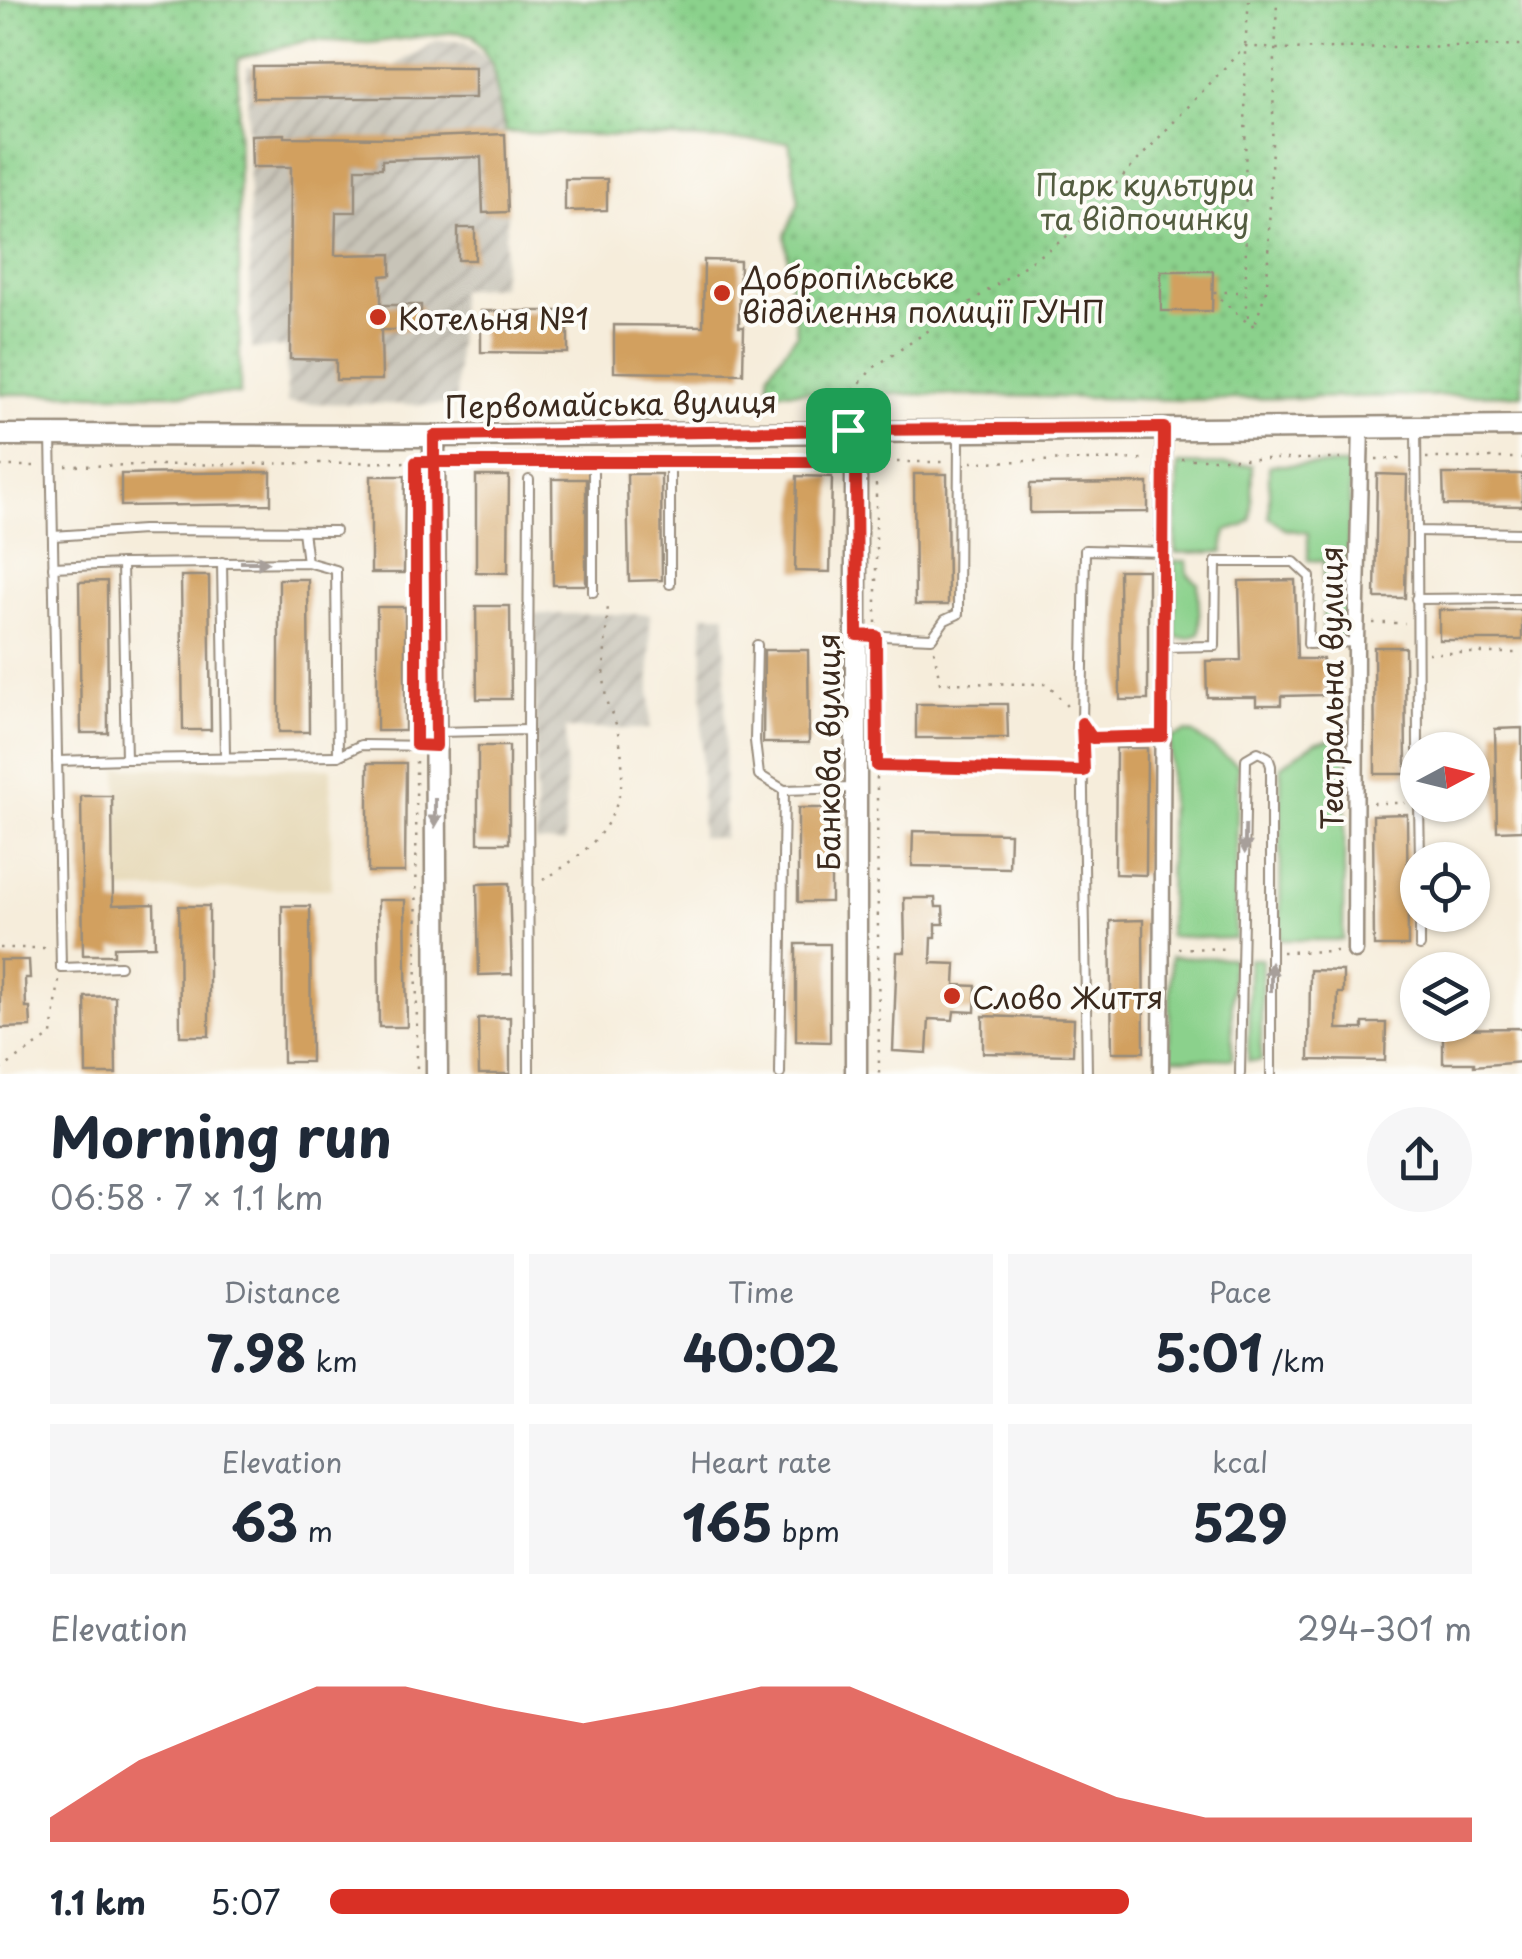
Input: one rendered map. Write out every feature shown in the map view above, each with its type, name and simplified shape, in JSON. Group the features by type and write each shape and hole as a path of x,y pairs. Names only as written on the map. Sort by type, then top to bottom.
{"main road":[{"name":"Первомайська вулиця","path":"0,435 434,436 1522,426"},
{"name":"Банкова вулиця","path":"852,430 866,462 867,765 857,788 856,1074"},
{"path":"434,436 429,741 436,1074"}],"street":[{"name":"Театральна вулиця","path":"1355,951 1361,425"},
{"path":"1160,1074 1164,428"}],"lane":[{"path":"1416,426 1418,732"},
{"path":"867,635 932,638 946,620 958,614 959,429"},
{"path":"51,435 61,968 120,966"},
{"path":"593,463 593,592"},
{"path":"670,463 670,584"},
{"path":"529,480 529,1074"},
{"path":"53,536 143,530 335,531"},
{"path":"303,531 307,562"},
{"path":"1416,532 1522,533"},
{"path":"1087,1074 1082,723 1085,550 1165,552"},
{"path":"222,562 225,755"},
{"path":"53,566 307,562 336,570 338,756"},
{"path":"1163,646 1214,646 1216,562 1294,562 1310,577 1308,644 1356,642"},
{"path":"122,564 126,759"},
{"path":"1416,599 1522,598"},
{"path":"757,645 756,759 760,775 784,790 857,788"},
{"path":"57,761 225,755 338,756 362,745 528,730"},
{"path":"1240,1074 1246,759 1258,752 1268,757 1271,766 1271,1074"},
{"path":"780,1074 784,790"},
{"path":"1420,932 1420,946"}],"path":[{"path":"1249,0 1245,46 1246,312 1254,328"},
{"path":"1254,328 1267,287 1278,0"},
{"path":"1245,46 1275,49 1522,45"},
{"path":"852,430 852,392 872,368 1064,239 1245,46"},
{"path":"1246,292 1212,292 1254,328"},
{"path":"0,466 1522,458"},
{"path":"866,462 867,765 880,1074"},
{"path":"528,888 571,863 608,828 624,778 617,726 606,700 608,606"},
{"path":"1356,623 1417,623"},
{"path":"932,638 940,683 1048,684 1092,738 1162,736"},
{"path":"1416,653 1522,653"},
{"path":"417,1074 429,741"},
{"path":"867,765 1084,771"},
{"path":"1356,804 1400,804"},
{"path":"0,948 44,948 61,968 52,1036 0,1070"},
{"path":"1162,948 1242,949"},
{"path":"1271,952 1355,951"}],"shaded area":[{"path":"436,41 466,41 492,64 505,132 508,212 501,286 459,290 456,405 287,403 286,347 251,349 247,66 394,66"},
{"path":"535,614 650,614 650,729 566,729 565,843 536,842"},
{"path":"703,614 726,614 724,838 701,837"},
{"path":"118,768 331,768 331,889 119,890"}],"green space":[{"name":"Парк культури та відпочинку","path":"0,0 1522,0 1522,394 1181,400 768,391 769,372 797,334 785,235 799,202 789,142 505,132 492,64 473,35 456,32 369,43 308,40 238,59 240,394 0,394"},
{"path":"1178,464 1252,465 1251,520 1226,531 1223,552 1175,553"},
{"path":"1269,465 1347,465 1350,470 1344,633 1332,635 1323,631 1324,561 1308,560 1308,533 1285,529 1269,517"},
{"path":"1174,561 1187,561 1188,575 1198,583 1200,629 1199,634 1189,638 1177,638 1175,634"},
{"path":"1186,732 1238,765 1235,939 1169,936 1170,738"},
{"path":"1346,737 1343,940 1280,940 1281,766 1316,742"},
{"path":"1171,957 1232,958 1232,1059 1169,1058"},
{"path":"1249,959 1262,959 1261,1061 1248,1061"}],"building":[{"path":"253,67 475,67 475,98 253,98"},
{"path":"505,134 508,212 483,213 481,157 382,160 382,168 356,168 356,212 336,212 335,255 391,254 391,275 381,276 381,305 421,305 421,330 381,330 382,380 336,380 336,360 290,359 291,167 252,167 251,135 403,138"},
{"path":"565,179 607,179 607,210 565,211"},
{"path":"458,228 475,228 475,260 458,260"},
{"name":"Добропільське відділення полиції ГУНП","path":"704,260 740,261 743,374 614,372 614,325 703,326"},
{"path":"1161,271 1213,271 1212,311 1161,311"},
{"path":"481,311 568,311 568,353 481,352"},
{"path":"271,472 271,504 121,506 121,474"},
{"path":"627,474 661,474 662,580 629,581"},
{"path":"914,474 947,474 948,605 915,605"},
{"path":"1377,474 1407,475 1405,598 1375,598"},
{"path":"1443,474 1522,474 1522,506 1444,505"},
{"path":"371,476 405,476 404,573 371,573"},
{"path":"476,476 509,476 508,573 476,572"},
{"path":"797,476 832,477 830,572 795,571"},
{"path":"552,479 586,479 586,585 553,585"},
{"path":"1148,483 1148,512 1030,513 1030,484"},
{"path":"1119,570 1148,570 1148,700 1120,700"},
{"path":"181,576 209,576 211,730 183,730"},
{"path":"279,579 308,579 309,732 279,732"},
{"path":"1295,580 1297,659 1323,659 1324,695 1281,696 1281,705 1256,705 1256,697 1207,697 1206,661 1241,660 1239,581"},
{"path":"107,581 108,733 81,733 79,582"},
{"path":"476,606 510,606 511,699 477,699"},
{"path":"377,607 405,607 405,731 377,731"},
{"path":"1439,610 1522,610 1522,640 1439,640"},
{"path":"1374,647 1405,647 1406,732 1400,732 1400,774 1375,774"},
{"path":"764,650 808,650 809,743 763,743"},
{"path":"916,704 1007,704 1008,738 916,738"},
{"path":"1522,728 1522,830 1497,831 1495,729"},
{"path":"478,746 509,746 509,843 478,843"},
{"path":"1116,748 1147,748 1146,875 1115,874"},
{"path":"368,763 406,763 405,872 368,872"},
{"path":"81,796 112,796 113,905 154,904 155,946 114,947 114,955 83,955"},
{"path":"798,808 831,808 831,902 798,902"},
{"path":"1400,814 1400,822 1407,822 1407,842 1400,842 1400,932 1408,932 1408,946 1374,946 1373,815"},
{"path":"913,831 1010,833 1009,868 912,866"},
{"path":"509,883 512,974 479,975 477,884"},
{"path":"904,898 935,898 936,907 943,907 944,924 936,924 931,963 956,964 955,985 976,986 975,1012 954,1011 953,1020 929,1019 927,1053 893,1051 897,952 905,952"},
{"path":"378,900 405,900 407,1027 379,1027"},
{"path":"179,906 209,906 209,1036 180,1036"},
{"path":"282,906 310,906 311,1062 283,1062"},
{"path":"1143,920 1144,1052 1112,1052 1110,921"},
{"path":"796,944 830,944 830,1042 796,1041"},
{"path":"0,960 29,960 30,978 25,978 31,1027 0,1028"},
{"path":"1310,970 1343,971 1337,1029 1363,1029 1363,1023 1386,1023 1385,1061 1309,1060"},
{"path":"115,996 116,1074 86,1074 85,997"},
{"path":"983,1016 1074,1019 1073,1055 983,1053"},
{"path":"510,1017 510,1074 479,1074 478,1018"},
{"path":"1490,1028 1522,1028 1522,1062 1474,1066 1443,1063 1443,1042 1490,1042"}],"place":[{"name":"Добропільське відділення полиції ГУНП","path":"722,293"},
{"name":"Котельня №1","path":"378,317"},
{"name":"Слово Життя","path":"952,996"}],"route":[{"path":"848,430 434,436 434,462 416,462 416,745 436,746 434,462 856,462 857,635 876,636 877,766 1084,771 1082,723 1092,738 1162,736 1164,428 848,430"}]}
